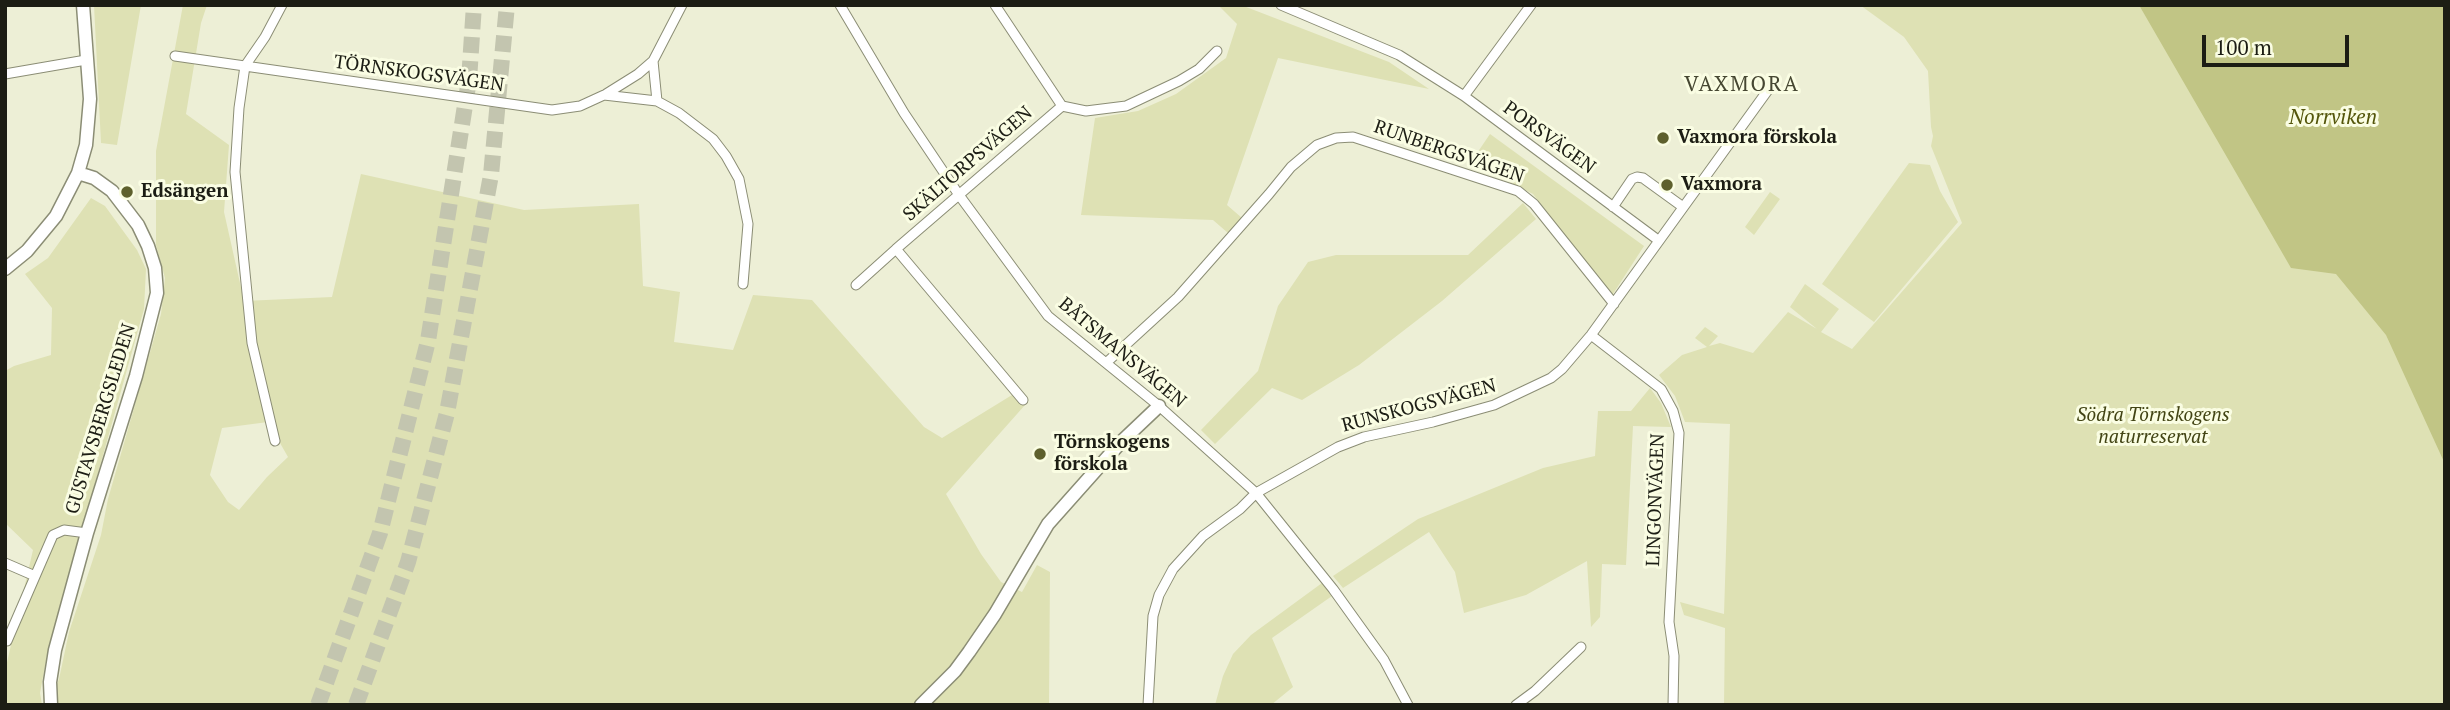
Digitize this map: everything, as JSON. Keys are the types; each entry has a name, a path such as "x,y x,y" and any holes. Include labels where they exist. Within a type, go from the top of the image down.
{"street":[{"path":"5,269 27,251 56,216 78,173 90,120 83,5"},
{"path":"275,441 252,343 235,172 245,66 282,5"},
{"path":"604,95 638,74 653,61 682,5"},
{"name":"BÅTSMANSVÄGEN","path":"840,5 904,113 959,195 1048,316 1159,406 1256,493 1334,589 1384,660 1408,705"},
{"path":"995,5 1062,106 1086,111 1126,106 1199,69 1217,51"},
{"name":"PORSVÄGEN","path":"1281,5 1399,55 1464,96 1658,240"},
{"path":"1464,96 1531,5"},
{"name":"TÖRNSKOGSVÄGEN","path":"174,56 551,110 580,106 604,95 657,101 713,139 739,179 748,224 743,284"},
{"path":"5,74 86,60"},
{"path":"653,61 657,101"},
{"path":"1658,240 1768,90"},
{"name":"SKÄLTORPSVÄGEN","path":"856,285 1062,106"},
{"name":"RUNBERGSVÄGEN","path":"1105,363 1178,297 1291,167 1317,145 1336,138 1353,137 1518,191 1534,204 1614,304"},
{"name":"GUSTAVSBERGSLEDEN","path":"51,705 50,682 55,650 87,533 136,376 157,293 155,268 138,225 112,191 94,178 78,173"},
{"path":"1613,207 1632,179 1637,177 1643,178 1683,206"},
{"name":"RUNSKOGSVÄGEN","path":"1148,705 1153,615 1159,595 1173,569 1203,536 1241,509 1256,493 1338,447 1364,437 1494,405 1537,387 1562,369 1591,335 1658,240"},
{"path":"896,249 1023,400"},
{"name":"LINGONVÄGEN","path":"1591,335 1661,388 1673,411 1679,433 1669,622 1674,656 1673,705"},
{"path":"921,705 955,671 969,652 995,614 1048,524 1121,442 1159,406"},
{"path":"5,641 53,535 64,530 87,533"},
{"path":"5,563 35,576"},
{"path":"1516,705 1535,691 1581,647"}],"green space":[{"path":"94,5 141,5 117,145 101,143"},
{"path":"183,5 207,5 201,23 186,114 229,145 224,212 244,301 332,297 361,174 524,210 639,204 643,286 680,292 674,342 733,350 753,295 812,300 924,427 942,438 1012,395 1025,405 946,494 981,554 1001,582 1022,592 1037,565 1050,572 1049,705 48,705 59,679 69,632 101,535 108,499 161,314 165,278 156,245 156,151","holes":["268,422 288,457 239,510 228,502 210,475 222,428"]},
{"path":"1218,5 1241,5 1389,62 1429,89 1278,58 1227,205 1242,218 1228,233 1213,220 1081,215 1095,118 1138,111 1176,94 1226,58 1237,24"},
{"name":"Södra Törnskogens naturreservat","path":"1860,5 2214,5 2445,372 2445,705 1724,705 1725,628 1684,615 1680,602 1724,614 1730,424 1685,422 1675,396 1659,375 1682,355 1707,347 1695,338 1705,327 1718,336 1709,346 1720,343 1753,353 1788,312 1817,329 1790,307 1805,284 1839,309 1821,332 1852,349 1962,223 1931,146 1933,136 1928,71 1904,37"},
{"path":"1490,134 1644,246 1611,297 1533,194 1471,162"},
{"path":"1909,163 1930,165 1940,191 1958,222 1874,322 1822,284"},
{"path":"1770,192 1780,199 1754,235 1745,227"},
{"path":"91,198 105,206 137,250 146,269 144,309 47,655 40,693 42,705 5,705 5,671 33,550 5,523 5,371 51,355 52,308 25,274 48,258"},
{"path":"1523,203 1536,219 1442,301 1359,365 1302,400 1272,388 1215,444 1201,430 1258,371 1278,306 1308,262 1336,255 1468,255"},
{"path":"1650,388 1661,403 1671,427 1633,426 1626,565 1602,564 1600,617 1591,627 1587,561 1526,595 1464,613 1455,572 1429,532 1343,588 1333,576 1418,519 1543,468 1595,456 1598,411 1631,411"},
{"path":"1322,583 1332,596 1272,638 1293,687 1271,705 1215,705 1223,676 1233,654 1251,635"}],"water":[{"name":"Norrviken","path":"2139,5 2445,5 2445,464 2386,335 2336,274 2291,268"}],"tunnel":[{"path":"318,705 380,533 428,341 469,80 474,5"},
{"path":"356,705 408,562 447,413 491,175 507,5"}],"place":[{"name":"Vaxmora förskola","path":"1663,138"},
{"name":"Vaxmora","path":"1667,185"},
{"name":"Edsängen","path":"127,192"},
{"name":"Törnskogens förskola","path":"1040,454"}],"district":[{"name":"VAXMORA","path":"1742,85"}]}
